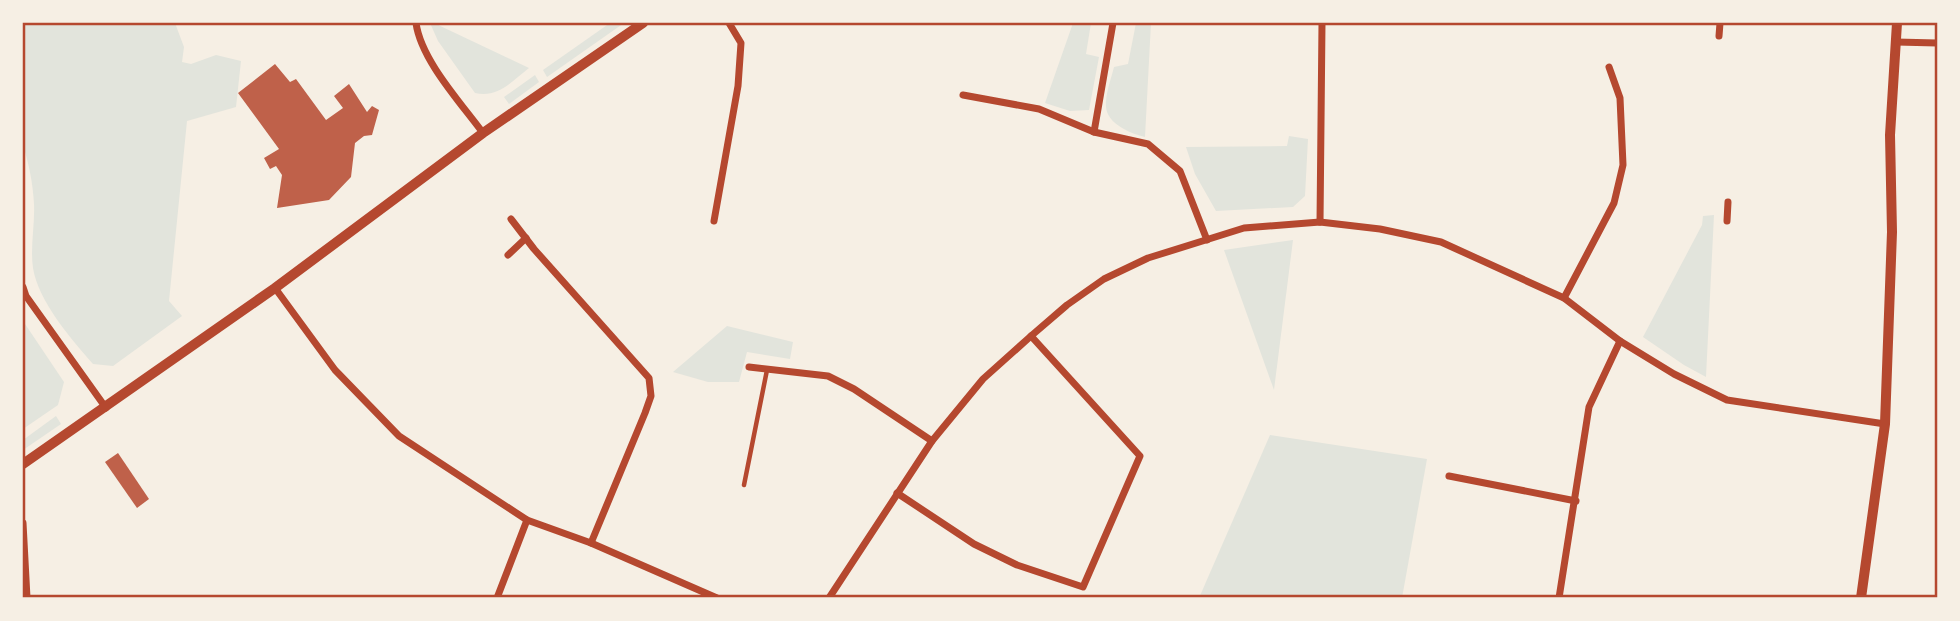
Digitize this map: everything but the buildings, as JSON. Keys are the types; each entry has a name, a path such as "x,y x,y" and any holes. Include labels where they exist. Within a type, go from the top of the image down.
{"street":[{"path":"416,23 433,64 483,134"},
{"path":"23,464 275,288 483,134 643,23"},
{"path":"714,221 741,43 729,23"},
{"path":"1094,132 1113,23"},
{"path":"1320,222 1322,23"},
{"path":"1719,36 1720,23"},
{"path":"1861,598 1885,424 1892,232 1890,135 1897,23"},
{"path":"1896,42 1937,43"},
{"path":"1564,298 1614,204 1623,165 1620,98 1609,67"},
{"path":"963,95 1039,109 1094,132 1148,144 1180,171 1207,240"},
{"path":"1727,221 1728,202"},
{"path":"511,219 649,378 651,396 591,543"},
{"path":"829,598 932,441 984,379 1031,336 1067,305 1104,279 1148,258 1244,228 1320,222 1380,229 1441,242 1564,298 1620,341 1674,374 1727,400 1885,424"},
{"path":"508,256 526,238"},
{"path":"23,287 26,296 106,408"},
{"path":"275,288 335,370 400,436 527,520 591,543 717,598"},
{"path":"897,493 974,544 1017,565 1083,587 1140,456 1031,336"},
{"path":"1559,598 1589,407 1620,341"},
{"path":"749,367 828,376 854,389 932,441"},
{"path":"1449,476 1576,501"},
{"path":"497,598 527,520"},
{"path":"23,523 27,598"}],"lane":[{"path":"744,485 766,370"}],"shaded area":[{"path":"23,23 175,23 184,47 182,62 191,64 216,55 241,61 236,107 187,121 169,301 182,316 113,366 93,364 57,319 36,281 32,260 33,197 23,145"},
{"path":"430,23 529,68 497,91 475,93 438,41"},
{"path":"610,23 624,23 547,77 543,70"},
{"path":"1073,23 1091,23 1086,54 1099,57 1089,110 1070,111 1045,103"},
{"path":"1136,23 1151,23 1145,137 1127,131 1115,123 1106,107 1114,67 1128,64"},
{"path":"535,75 539,82 509,104 504,97"},
{"path":"1289,136 1308,139 1305,196 1293,207 1216,211 1195,174 1186,147 1287,146"},
{"path":"1714,215 1706,377 1643,337 1702,225 1703,216"},
{"path":"1293,240 1274,390 1224,250"},
{"path":"23,321 64,382 58,405 23,429"},
{"path":"727,326 793,342 790,359 747,352 739,382 708,382 673,372"},
{"path":"56,416 61,424 23,450 23,440"},
{"path":"1270,435 1427,459 1402,598 1199,598"}]}
